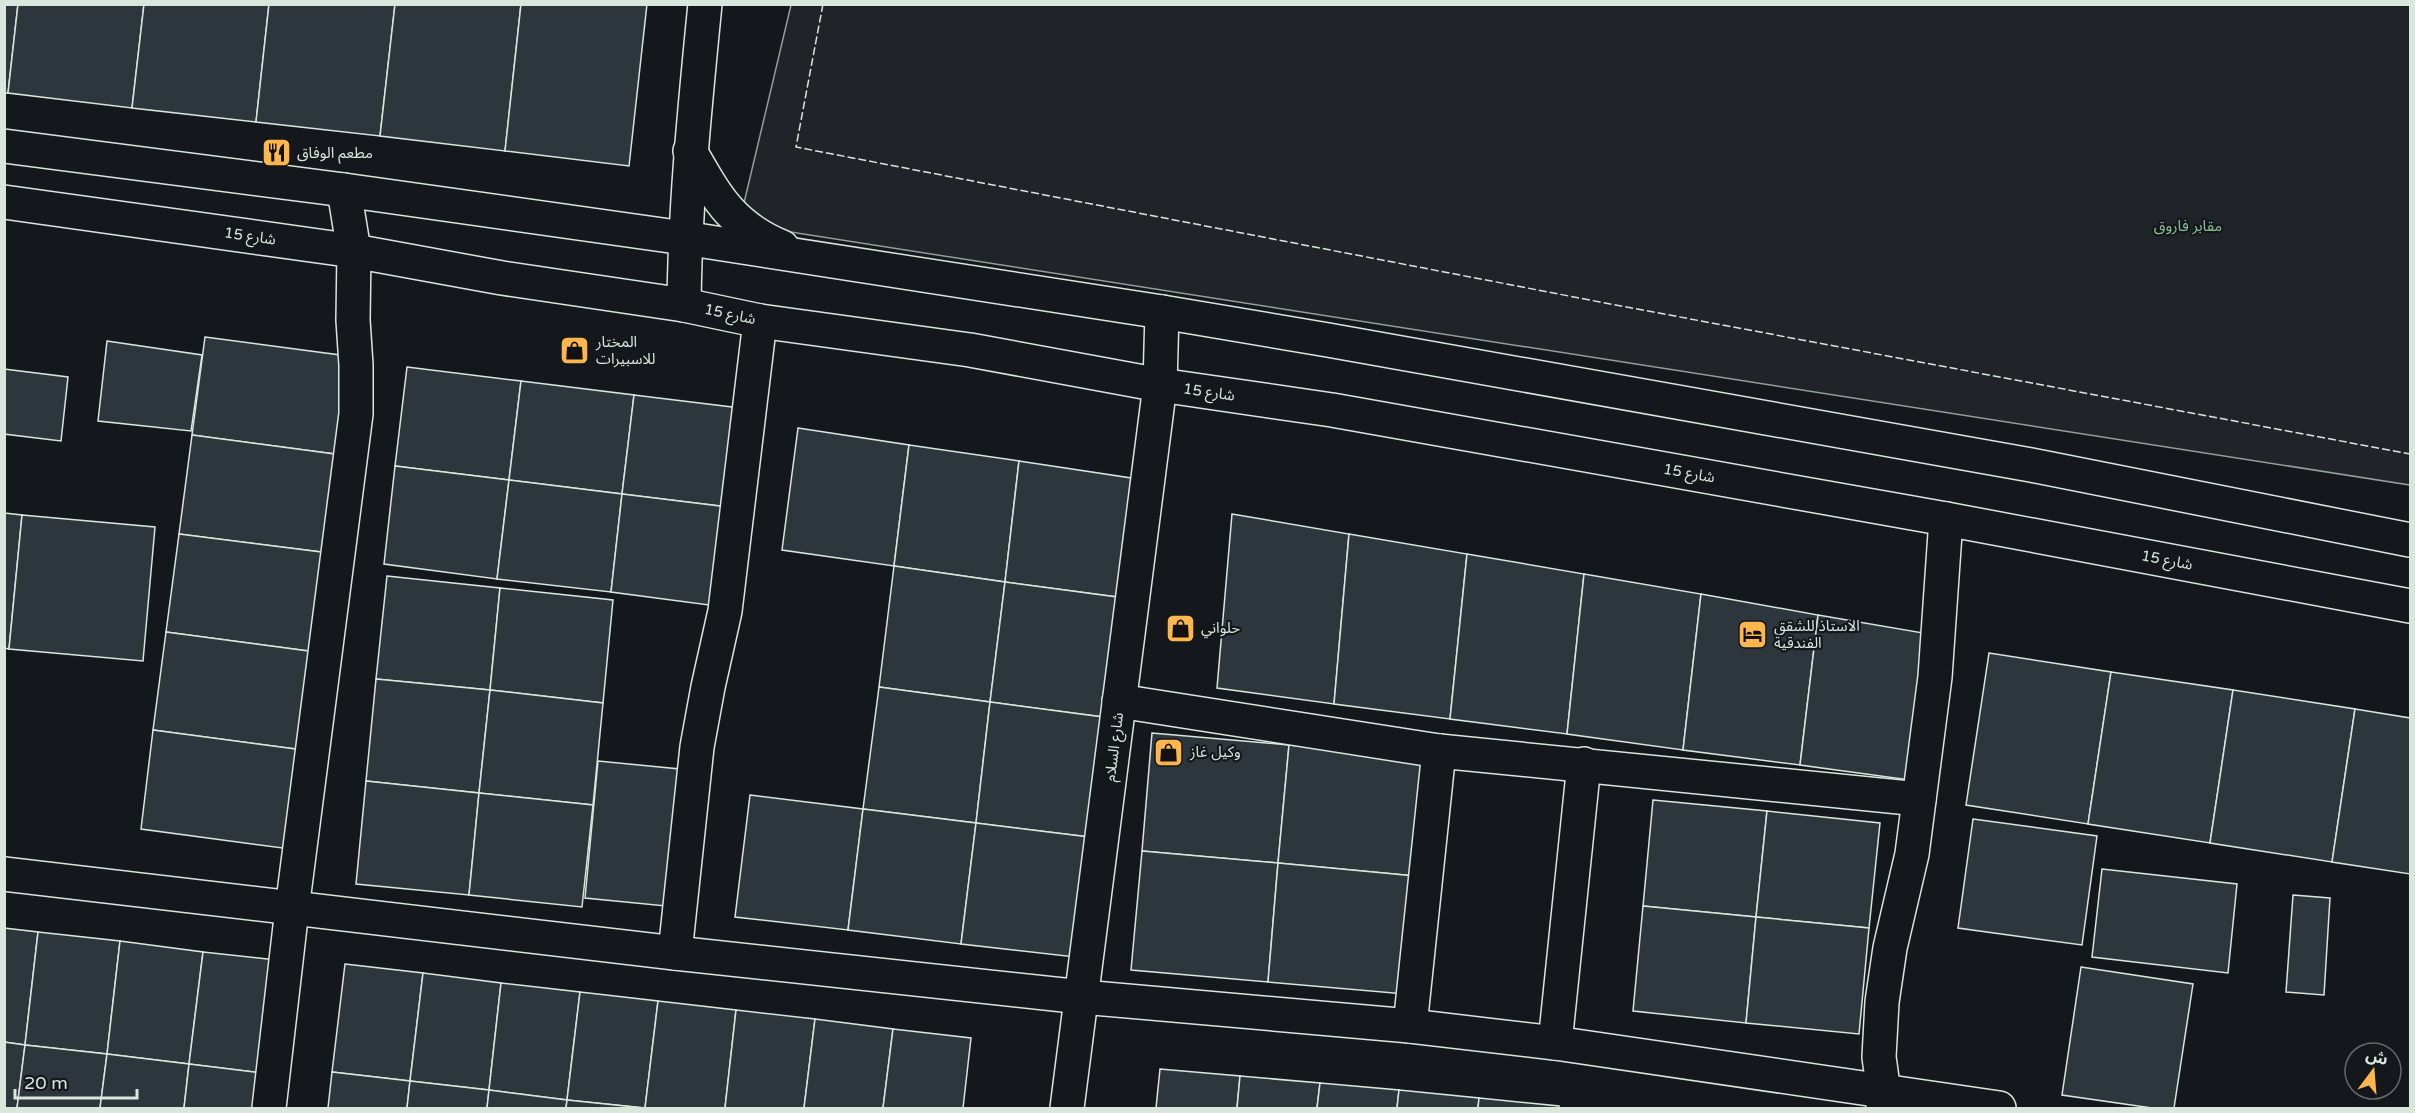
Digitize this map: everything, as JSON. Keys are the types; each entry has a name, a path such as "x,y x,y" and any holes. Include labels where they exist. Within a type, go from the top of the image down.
{"street":[{"path":"684,305 684,238 690,151 705,4"},
{"path":"4,146 344,190 684,238 1328,339 2031,465 2410,540"},
{"path":"690,151 717,199 735,219 765,240 814,260"},
{"path":"269,1108 292,909 356,414 353,320 354,251 344,190"},
{"name":"شارع 15","path":"4,202 354,251 502,278 684,305 760,321 970,350 1160,385 1332,410 1946,519 2410,606"},
{"name":"شارع السلام","path":"1067,1108 1160,385 1162,312"},
{"path":"675,953 698,747 708,687 725,611 760,321"},
{"path":"1884,1101 1879,1057 1882,1002 1890,948 1912,854 1935,677 1946,519"},
{"path":"1119,701 1439,752 1584,764 1918,799"},
{"path":"1410,1026 1439,752"},
{"path":"1555,1043 1584,764"},
{"path":"4,874 675,953 1082,997 1410,1026 1555,1043 1884,1101 1999,1108"}],"green space":[{"name":"مقابر فاروق","path":"791,5 2410,5 2410,485 739,224"}],"building":[{"path":"4,4 18,4 8,93 4,93"},
{"path":"18,4 144,4 132,108 8,93"},
{"path":"144,4 269,4 256,122 132,108"},
{"path":"269,4 395,4 380,136 256,122"},
{"path":"395,4 521,4 505,151 380,136"},
{"path":"521,4 647,4 629,166 505,151"},
{"path":"205,337 355,357 342,455 192,435"},
{"path":"107,341 202,355 191,431 98,421"},
{"path":"407,367 521,381 509,480 395,466"},
{"path":"4,369 68,377 61,441 4,434"},
{"path":"521,381 634,395 622,494 509,480"},
{"path":"634,395 748,409 736,508 622,494"},
{"path":"798,428 909,445 894,566 782,550"},
{"path":"192,435 342,455 329,553 179,534"},
{"path":"909,445 1019,461 1005,582 894,566"},
{"path":"1019,461 1131,478 1117,597 1005,582"},
{"path":"395,466 509,480 497,579 384,564"},
{"path":"509,480 622,494 611,592 497,579"},
{"path":"622,494 736,508 724,607 611,592"},
{"path":"4,513 22,515 9,649 4,648"},
{"path":"1232,514 1349,534 1334,704 1217,688"},
{"path":"22,515 155,527 143,661 9,649"},
{"path":"179,534 329,553 316,652 166,632"},
{"path":"1349,534 1467,554 1450,719 1334,704"},
{"path":"1467,554 1584,574 1567,734 1450,719"},
{"path":"894,566 1005,582 990,702 879,687"},
{"path":"1584,574 1701,594 1683,750 1567,734"},
{"path":"387,576 500,588 490,690 376,679"},
{"path":"1005,582 1117,597 1103,717 990,702"},
{"path":"500,588 613,600 603,703 490,690"},
{"path":"1701,594 1818,615 1800,765 1683,750"},
{"path":"1818,615 1935,635 1917,781 1800,765"},
{"path":"166,632 316,652 303,750 153,730"},
{"path":"1989,653 2111,672 2088,824 1966,805"},
{"path":"2111,672 2233,690 2210,843 2088,824"},
{"path":"376,679 490,690 479,793 366,781"},
{"path":"879,687 990,702 976,823 863,809"},
{"path":"490,690 603,703 593,805 479,793"},
{"path":"2233,690 2355,709 2332,862 2210,843"},
{"path":"990,702 1103,717 1089,837 976,823"},
{"path":"2355,709 2410,718 2410,874 2332,862"},
{"path":"153,730 303,750 290,849 141,829"},
{"path":"1152,733 1289,745 1278,863 1142,851"},
{"path":"1289,745 1425,757 1415,876 1278,863"},
{"path":"598,761 690,770 676,907 585,898"},
{"path":"366,781 479,793 469,895 356,884"},
{"path":"479,793 593,805 582,907 469,895"},
{"path":"750,795 863,809 848,930 735,917"},
{"path":"1653,800 1767,811 1756,917 1643,906"},
{"path":"863,809 976,823 961,944 848,930"},
{"path":"1767,811 1880,823 1869,928 1756,917"},
{"path":"1973,819 2097,836 2082,945 1958,928"},
{"path":"976,823 1089,837 1075,957 961,944"},
{"path":"1142,851 1278,863 1268,982 1131,970"},
{"path":"1278,863 1415,876 1405,994 1268,982"},
{"path":"2102,869 2237,884 2228,973 2092,957"},
{"path":"2293,895 2330,898 2324,995 2286,992"},
{"path":"1643,906 1756,917 1746,1023 1633,1011"},
{"path":"1756,917 1869,928 1859,1034 1746,1023"},
{"path":"4,928 38,932 25,1045 4,1042"},
{"path":"38,932 120,941 107,1054 25,1045"},
{"path":"120,941 203,952 189,1064 107,1054"},
{"path":"203,952 285,961 271,1074 189,1064"},
{"path":"345,964 423,973 410,1081 332,1072"},
{"path":"2081,967 2193,984 2174,1108 2152,1108 2062,1095"},
{"path":"423,973 501,983 489,1090 410,1081"},
{"path":"501,983 580,992 567,1100 489,1090"},
{"path":"580,992 658,1001 645,1108 567,1100"},
{"path":"658,1001 736,1010 725,1108 645,1108"},
{"path":"736,1010 815,1019 804,1108 725,1108"},
{"path":"815,1019 893,1029 883,1108 804,1108"},
{"path":"893,1029 971,1038 963,1108 883,1108"},
{"path":"4,1042 25,1045 17,1108 4,1108"},
{"path":"25,1045 107,1054 100,1108 17,1108"},
{"path":"107,1054 189,1064 184,1108 100,1108"},
{"path":"189,1064 271,1074 267,1108 184,1108"},
{"path":"1160,1069 1240,1076 1237,1108 1156,1108"},
{"path":"332,1072 410,1081 407,1108 328,1108"},
{"path":"1240,1076 1320,1083 1317,1108 1237,1108"},
{"path":"410,1081 489,1090 487,1108 407,1108"},
{"path":"1320,1083 1399,1090 1397,1108 1317,1108"},
{"path":"489,1090 567,1100 566,1108 487,1108"},
{"path":"1399,1090 1479,1098 1478,1108 1397,1108"},
{"path":"1479,1098 1559,1106 1559,1108 1478,1108"},
{"path":"567,1100 644,1108 566,1108"}],"fence":[{"path":"823,4 796,147 1600,302 2410,454"}],"place":[{"name":"مطعم الوفاق","path":"276,153"},
{"name":"المختار للاسبيرات","path":"575,351"},
{"name":"حلواني","path":"1180,628"},
{"name":"الاستاذ للشقق الفندقية","path":"1753,635"},
{"name":"وكيل غاز","path":"1169,752"}]}
